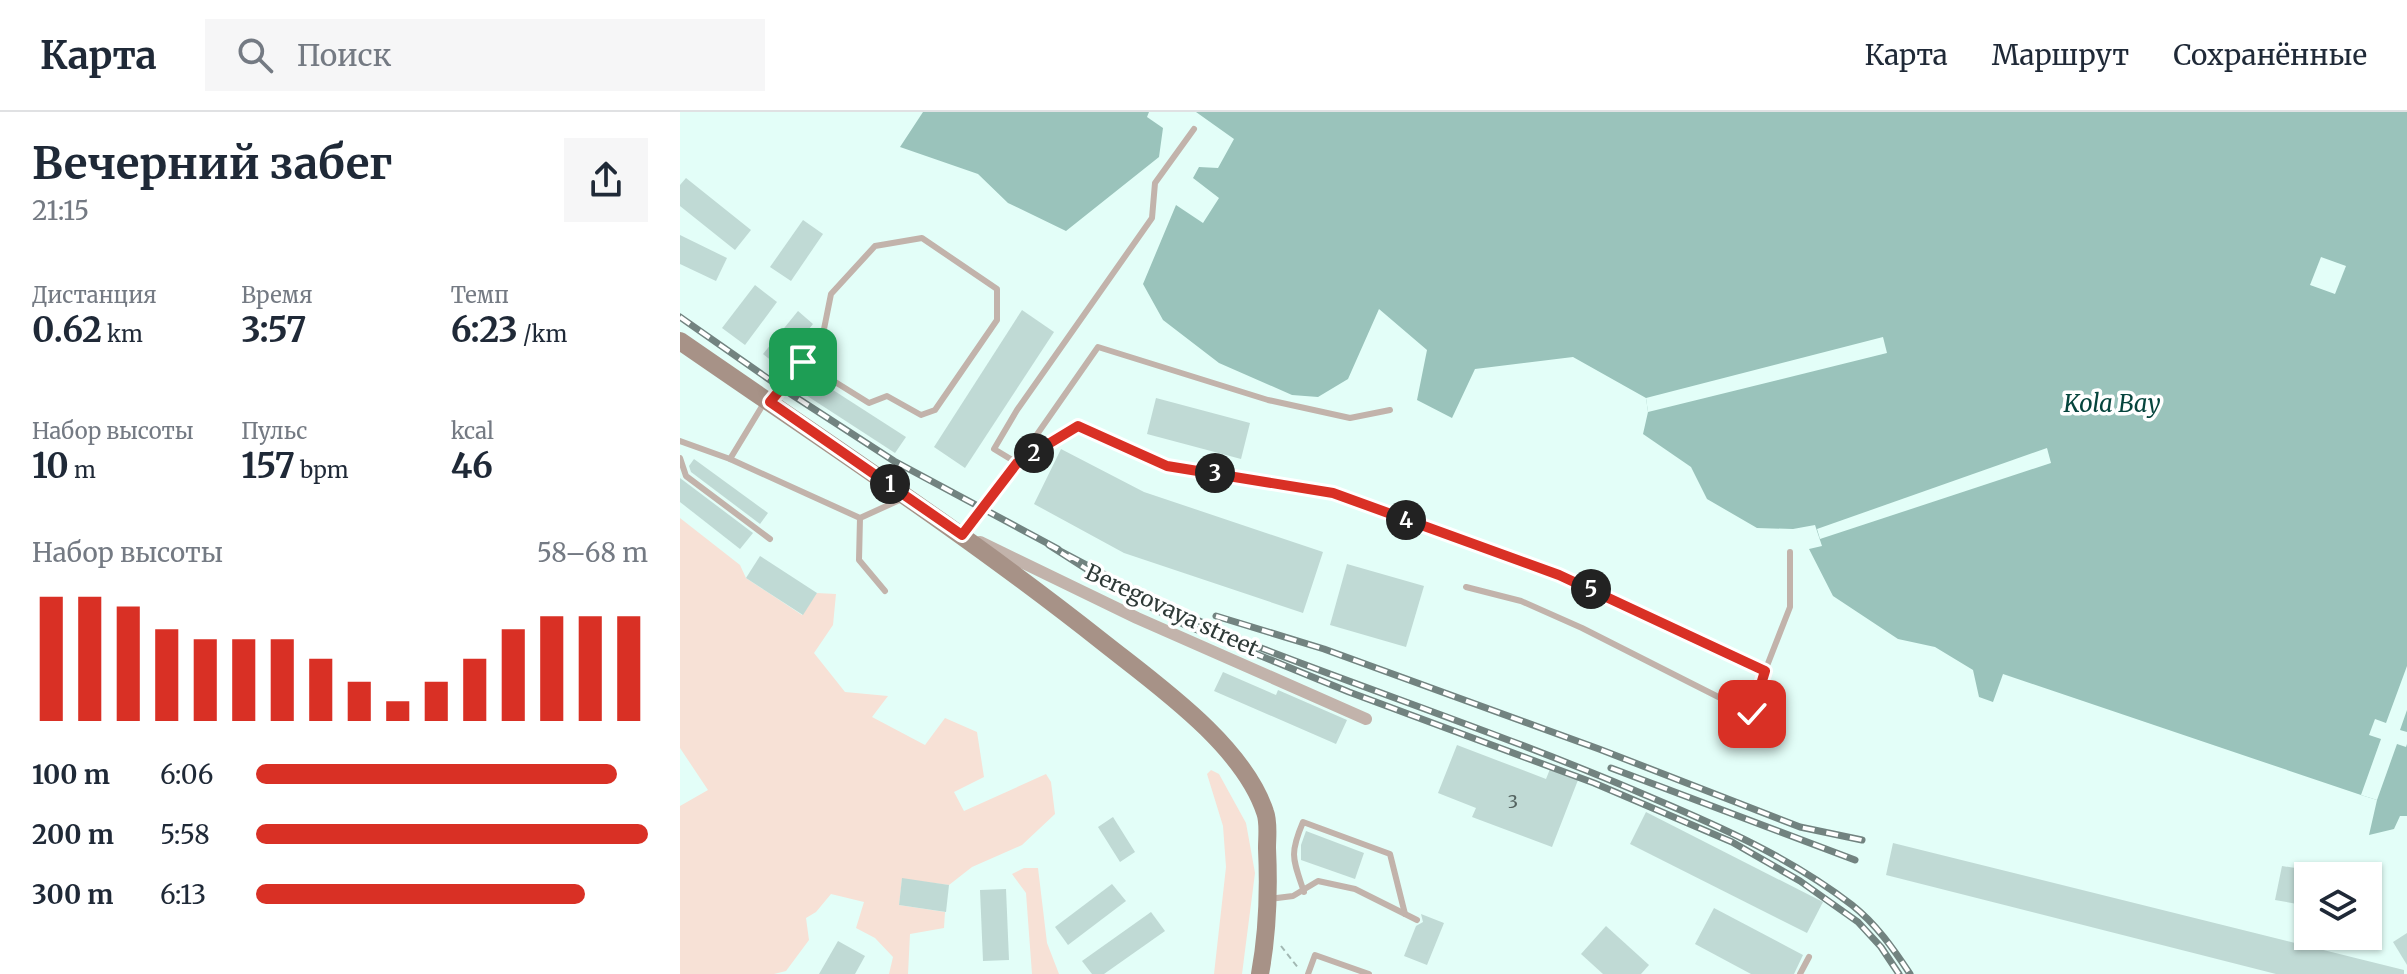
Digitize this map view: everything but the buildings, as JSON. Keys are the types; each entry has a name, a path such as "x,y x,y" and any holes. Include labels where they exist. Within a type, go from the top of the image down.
{"street":[{"path":"680,341 908,496 1040,592 1178,702 1230,753 1266,813 1268,929 1260,974"},
{"name":"Beregovaya street","path":"962,535 1137,618 1366,719"}],"lane":[{"path":"1017,463 994,449 1017,410 1152,218 1155,183 1194,129"},
{"path":"730,459 768,401 803,362 824,329 831,294 875,246 922,238 997,289 997,320 935,410 921,415 887,396 869,403 803,362"},
{"path":"962,535 1098,347 1268,400 1350,418 1390,410"},
{"path":"1017,463 1078,426 1167,466 1333,493 1559,575 1765,671"},
{"path":"680,441 730,459 860,518 908,496"},
{"path":"680,458 686,476 770,539"},
{"path":"860,518 859,560 885,591"},
{"path":"1466,587 1521,601 1582,628 1752,714 1790,607 1790,552"},
{"path":"1304,892 1293,858 1293,845 1303,822 1390,854 1405,914"},
{"path":"1269,899 1304,892 1318,881 1355,889 1417,920"},
{"path":"1304,972 1315,955 1369,974"},
{"path":"1800,974 1809,957"}],"path":[{"path":"1268,929 1304,972"}],"shaded area":[{"path":"680,518 740,565 746,578 802,615 817,593 836,594 833,625 814,653 845,692 888,696 872,717 925,745 945,718 977,732 984,777 954,792 964,811 1046,774 1051,782 1055,814 1022,845 972,867 949,885 902,879 899,905 945,912 944,928 910,934 908,974 889,974 893,957 875,938 856,928 864,902 831,894 816,912 806,918 809,940 786,971 774,974 680,974 680,806 708,790 680,748"},
{"path":"1211,770 1219,774 1246,823 1255,873 1242,974 1214,974 1226,867 1223,826 1207,774"},
{"path":"1024,868 1038,868 1047,943 1059,974 1032,974 1026,893 1012,874"}],"water":[{"path":"923,112 1149,112 1147,117 1163,128 1159,157 1066,231 1008,203 978,174 900,147"},
{"name":"Kola Bay","path":"1196,112 2407,112 2407,816 2400,816 2394,829 2369,835 2377,800 2003,674 1993,702 1979,697 1973,670 1935,647 1898,639 1833,596 1809,549 1822,546 1815,525 1793,529 1757,528 1707,499 1691,467 1643,434 1648,412 1646,398 1573,357 1475,369 1452,418 1417,400 1427,350 1379,309 1348,379 1318,397 1292,395 1219,363 1163,320 1143,284 1176,205 1203,223 1219,198 1193,178 1199,167 1218,168 1234,139"}],"pier":[{"path":"2321,257 2346,266 2335,294 2310,285"},
{"path":"1883,337 1887,353 1648,412 1646,398"},
{"path":"2047,448 2051,463 1820,539 1817,529"},
{"path":"2407,666 2407,710 2400,730 2407,732 2407,744 2406,747 2397,744 2377,800 2361,795 2381,739 2369,735 2375,719 2386,723"}],"railway":[{"path":"680,317 894,461 1058,549"},
{"path":"1899,974 1881,947 1858,922 1800,881 1732,842 1594,783 1349,692 1183,624 1124,593 1049,545 1154,600 1234,637 1554,758 1729,832 1805,873 1852,905 1884,937 1910,974"},
{"path":"1216,616 1324,649 1599,749 1800,827 1862,840"},
{"path":"1611,768 1855,860"}],"route":[{"path":"803,362 770,402 962,535 1017,463 1078,426 1167,466 1333,493 1559,575 1765,671 1752,714"}]}
